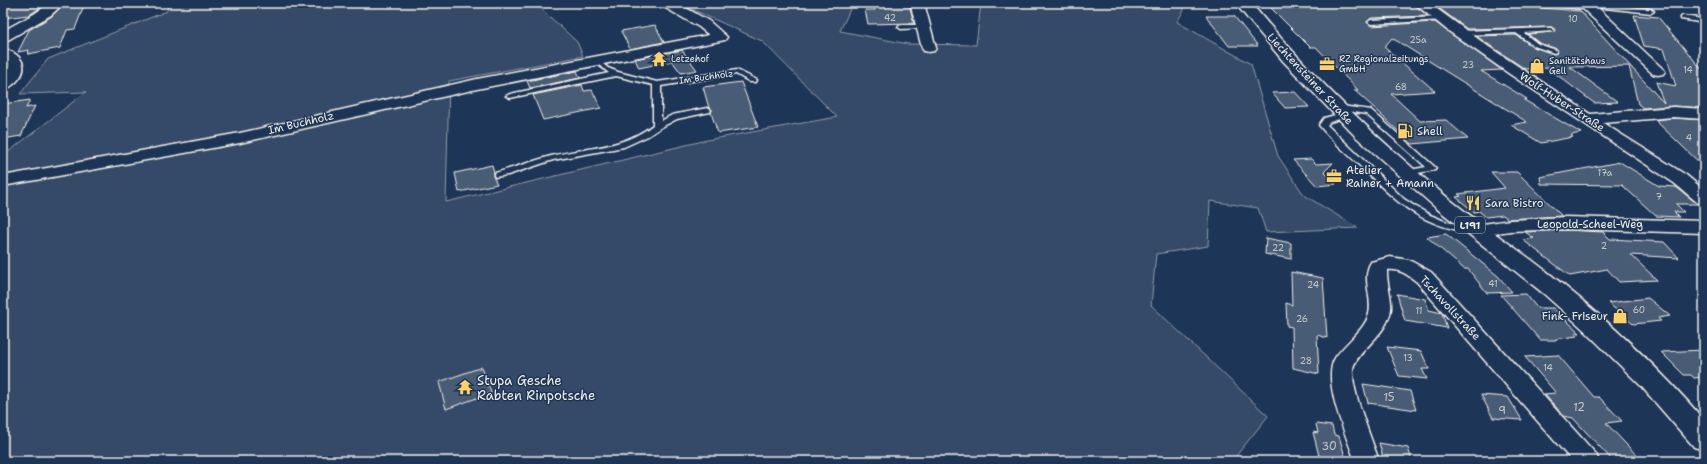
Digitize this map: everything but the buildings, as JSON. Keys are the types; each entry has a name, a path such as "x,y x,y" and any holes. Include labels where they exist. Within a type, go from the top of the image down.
{"main road":[{"name":"Liechtensteiner Straße","path":"1243,3 1261,26 1338,111 1407,173 1552,288 1630,358 1704,438"}],"street":[{"path":"3,37 10,31 43,14 57,3"},
{"name":"Im Buchholz","path":"3,180 240,138 354,110 720,37 704,24 667,3"},
{"path":"917,3 929,48"},
{"name":"Wolf-Huber-Straße","path":"1421,3 1460,33 1587,119 1680,179 1704,199"},
{"path":"1561,3 1586,4 1658,71"},
{"path":"3,52 14,59 16,63 14,74 3,86"},
{"path":"1587,119 1673,112 1704,114"},
{"name":"Leopold-Scheel-Weg","path":"1477,230 1493,227 1532,224 1616,223 1704,227"},
{"name":"Tschavollstraße","path":"1367,461 1343,387 1343,364 1355,347 1366,336 1379,315 1381,300 1377,272 1378,267 1384,264 1395,263 1406,266 1424,277 1587,461"}],"lane":[{"path":"1586,4 1651,11"},
{"path":"1683,18 1704,21"},
{"path":"1371,22 1442,19"},
{"path":"901,28 923,27"},
{"path":"1460,33 1551,30"},
{"path":"1517,31 1536,45 1554,51"},
{"name":"Im Buchholz","path":"597,61 606,69 616,74 657,84 737,72 753,80"},
{"name":"Im Buchholz","path":"510,96 616,74"},
{"path":"657,84 657,126"},
{"path":"498,176 551,158 609,149 633,142 648,135 657,126 675,117 707,110"},
{"path":"1338,111 1326,120 1324,125 1402,201 1414,210 1440,224 1453,228 1477,230"}],"shaded area":[{"path":"168,3 535,3 577,42 583,56 449,81 446,202 707,140 837,117 762,41 678,3 852,3 840,31 908,44 976,45 981,3 1184,3 1184,10 1177,22 1251,64 1278,156 1304,195 1358,228 1266,232 1258,208 1210,201 1208,246 1156,254 1151,305 1268,416 1232,461 3,461 3,156 86,92 20,94 48,59 167,11"}],"place":[{"name":"Letzehof","path":"659,59"},
{"name":"RZ Regionalzeitungs GmbH","path":"1327,64"},
{"name":"Sanitätshaus Gell","path":"1537,66"},
{"name":"Shell","path":"1405,131"},
{"name":"Atelier Rainer + Amann","path":"1334,176"},
{"name":"Sara Bistro","path":"1473,203"},
{"name":"Fink- Friseur","path":"1620,316"},
{"name":"Stupa Gesche Rabten Rinpotsche","path":"465,387"}]}
